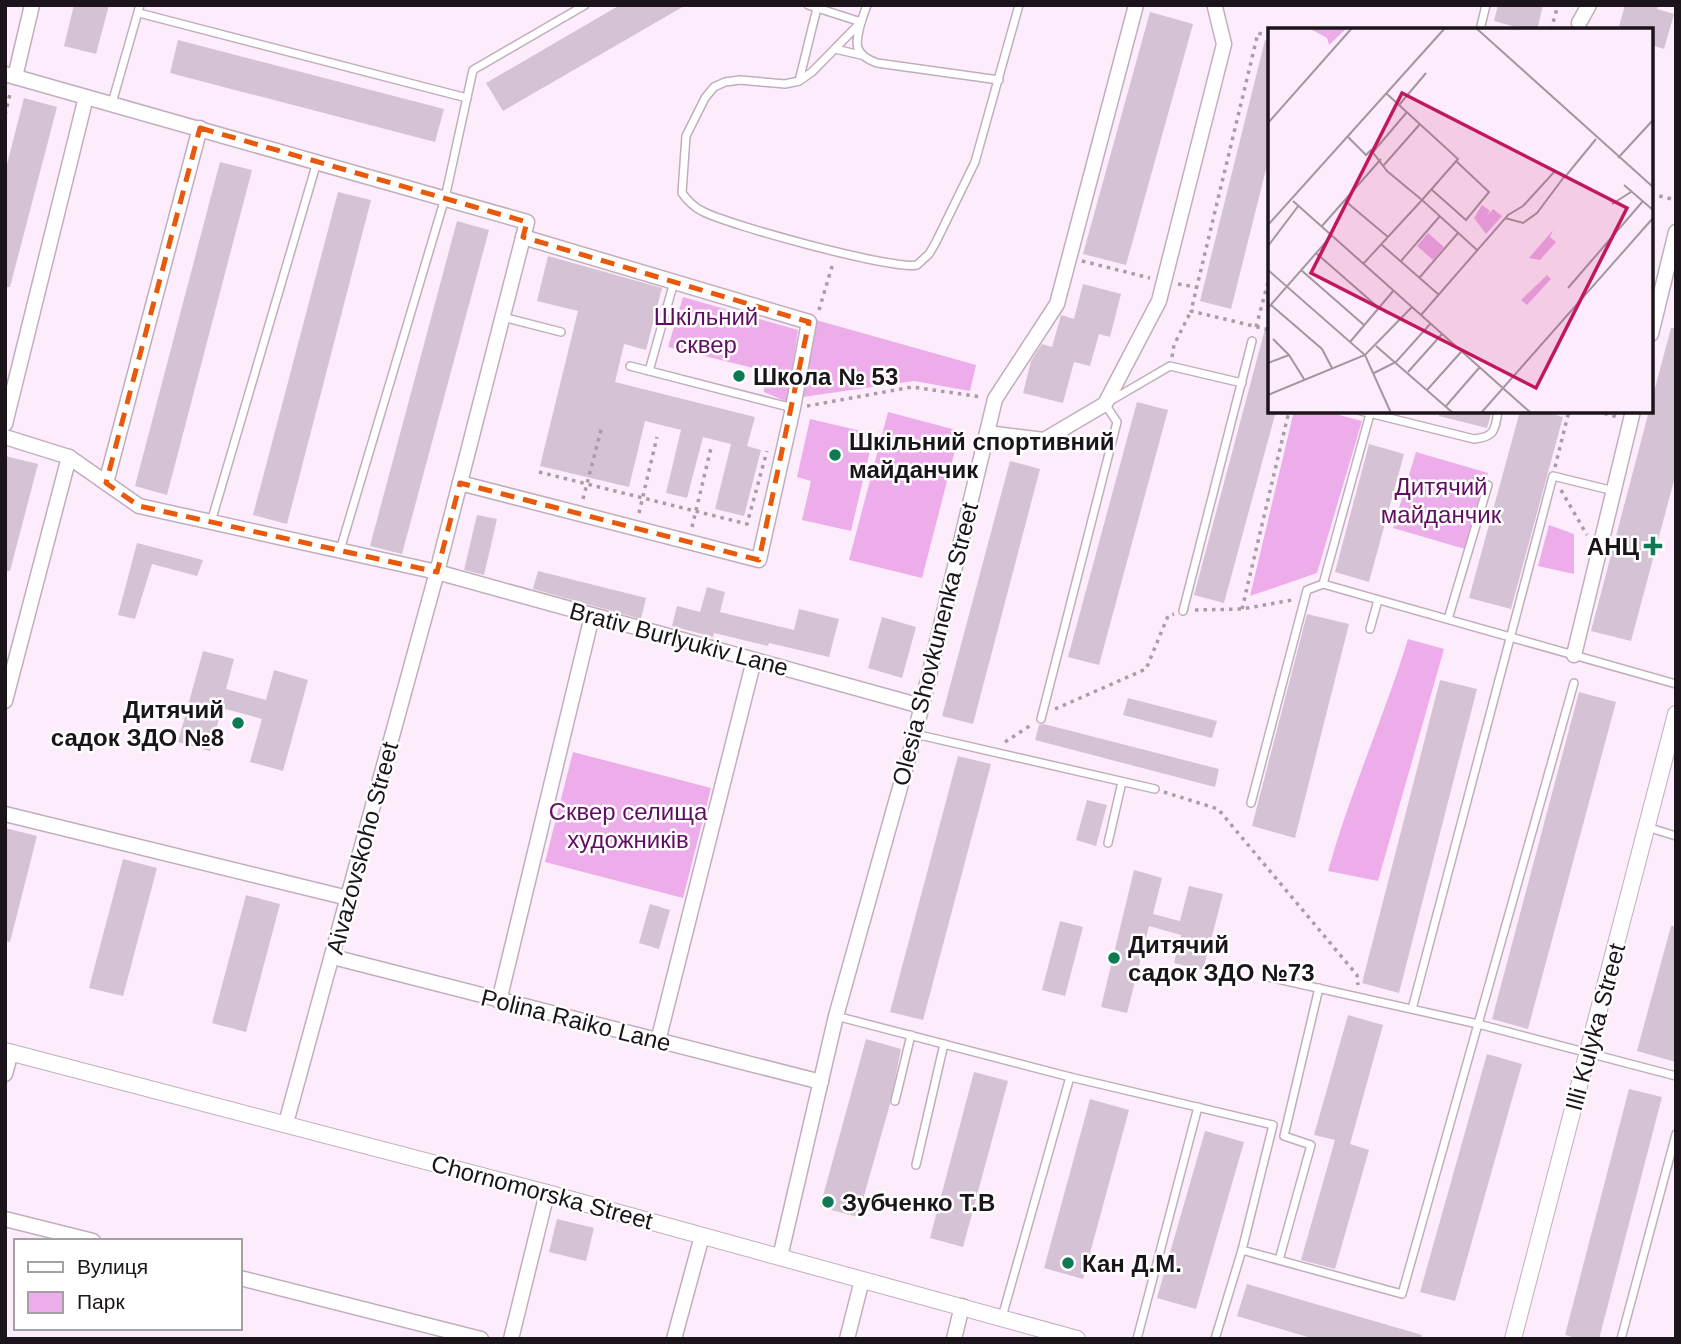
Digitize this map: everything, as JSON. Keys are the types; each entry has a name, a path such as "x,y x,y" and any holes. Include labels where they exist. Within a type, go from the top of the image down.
{"street":[{"path":"32,5 10,75 445,198"},
{"name":"Olesia Shovkunenka Street","path":"780,1257 836,1016 915,734 995,399 1057,304 1136,5"},
{"path":"1579,23 1589,5"},
{"path":"987,433 1044,440 1105,404 1159,301 1224,44 1210,6"},
{"path":"5,424 86,97"},
{"path":"106,483 200,128"},
{"name":"Aivazovskoho Street","path":"286,1123 460,483 527,222 445,198"},
{"path":"1653,329 1670,285 1676,232"},
{"path":"460,483 759,560 809,322 523,237"},
{"path":"1574,655 1632,416"},
{"path":"5,437 69,457 139,506 436,572"},
{"path":"5,701 69,457"},
{"name":"Brativ Burlyukiv Lane","path":"436,572 921,706"},
{"path":"499,1001 592,617"},
{"path":"658,1041 754,660"},
{"name":"Illi Kulyka Street","path":"1513,1339 1676,714"},
{"path":"5,814 348,898"},
{"name":"Polina Raiko Lane","path":"333,957 821,1082"},
{"path":"5,1074 8,1051"},
{"name":"Chornomorska Street","path":"8,1051 547,1193 1077,1339"},
{"path":"511,1339 547,1193"},
{"path":"5,1219 85,1239"},
{"path":"674,1339 702,1236"},
{"path":"242,1279 481,1339"},
{"path":"848,1339 862,1280"},
{"path":"954,1339 962,1306"}],"lane":[{"path":"340,550 445,198 473,70 585,5"},
{"path":"808,5 861,22"},
{"path":"862,55 856,40 867,5"},
{"path":"861,22 812,72 799,81 785,84 740,80 714,87 705,97 686,136 682,193 702,211 721,219 836,251 911,266 924,260 936,242 975,162 1019,5"},
{"path":"1480,28 1486,5"},
{"path":"799,81 817,8"},
{"path":"112,103 139,9 467,98"},
{"path":"835,49 862,55 877,63 999,80"},
{"path":"211,522 318,162"},
{"path":"649,371 674,282"},
{"path":"503,317 561,332"},
{"path":"1183,611 1252,341"},
{"path":"630,366 793,408"},
{"path":"1041,719 1118,422 1105,404 1170,366 1242,383"},
{"path":"1323,584 1366,413"},
{"path":"1370,413 1474,439 1486,438 1495,430 1498,413"},
{"path":"1412,1009 1553,476 1614,491"},
{"path":"1448,619 1488,485"},
{"path":"1251,803 1304,597 1307,590 1323,584 1676,684"},
{"path":"1370,629 1378,600"},
{"path":"1281,640 1292,644"},
{"path":"1242,1250 1402,1294 1574,683"},
{"path":"915,734 1154,789"},
{"path":"1108,843 1122,782"},
{"path":"1647,827 1676,836"},
{"path":"1268,977 1478,1024 1676,1076"},
{"path":"1279,1260 1311,1145 1284,1136 1318,988"},
{"path":"836,1016 1070,1077 1273,1125 1242,1250 1215,1339"},
{"path":"895,1101 911,1035"},
{"path":"916,1165 944,1044"},
{"path":"1002,1317 1070,1077"},
{"path":"1137,1339 1198,1107"},
{"path":"1621,1339 1676,1134"}],"path":[{"path":"1552,28 1558,5"},
{"path":"1174,345 1191,311 1258,33 1268,36"},
{"path":"5,115 10,75"},
{"path":"1653,194 1676,200"},
{"path":"819,310 836,251"},
{"path":"1069,258 1196,287"},
{"path":"1256,327 1268,282"},
{"path":"1191,311 1268,330"},
{"path":"793,408 912,387 995,399"},
{"path":"1242,609 1289,413"},
{"path":"1610,413 1632,416"},
{"path":"587,484 603,426"},
{"path":"643,498 657,437"},
{"path":"695,511 711,448"},
{"path":"538,472 747,524"},
{"path":"992,751 1057,708 1146,669 1168,616 1183,611 1242,609 1304,597"},
{"path":"1154,789 1218,808 1357,975 1358,997"}],"highlighted area":[{"path":"200,128 527,222 523,237 809,322 759,560 460,483 437,572 139,506 106,483"}],"green space":[{"name":"Шкільний сквер","path":"683,297 798,330 787,402 764,392 765,371 668,347"},
{"path":"816,320 976,365 970,391 914,381 803,397"},
{"path":"888,412 960,431 922,578 849,560"},
{"path":"1294,413 1332,413 1362,421 1317,573 1250,596"},
{"name":"Шкільний спортивний майданчик","path":"810,419 874,434 851,531 802,520 811,481 797,477"},
{"name":"Дитячий майданчик","path":"1416,452 1488,473 1465,549 1393,528"},
{"path":"1549,525 1574,534 1574,574 1538,566"},
{"path":"1408,639 1444,649 1378,881 1328,871 1346,812"},
{"name":"Сквер селища художників","path":"573,752 711,788 683,898 545,862"}],"building":[{"path":"74,5 109,5 96,54 64,46"},
{"path":"620,5 686,5 503,111 486,83"},
{"path":"1498,5 1543,5 1537,28 1520,28 1494,21"},
{"path":"1625,5 1659,5 1657,9 1674,14 1664,49 1653,46 1653,28 1619,28"},
{"path":"1150,12 1193,24 1126,265 1083,254"},
{"path":"178,40 444,109 435,142 170,73"},
{"path":"1265,40 1268,41 1268,161 1231,309 1200,301"},
{"path":"24,98 57,107 10,287 5,287 5,172"},
{"path":"220,162 252,170 167,495 135,486"},
{"path":"338,192 371,200 287,524 253,515"},
{"path":"457,221 489,230 402,554 370,546"},
{"path":"548,256 662,288 646,350 624,344 615,382 755,417 747,446 761,450 744,516 715,509 731,444 703,437 687,498 666,493 681,430 645,421 629,487 540,466 578,311 537,301"},
{"path":"1083,284 1121,294 1110,337 1099,334 1090,366 1074,362 1063,403 1023,393 1031,361 1042,344 1052,347 1061,315 1074,319"},
{"path":"1671,328 1676,328 1676,473 1631,641 1591,631 1648,413 1653,413 1653,396"},
{"path":"1265,329 1268,330 1268,413 1275,413 1224,603 1194,595"},
{"path":"1137,402 1168,410 1099,665 1068,657"},
{"path":"1440,413 1491,413 1487,428 1439,416"},
{"path":"1519,413 1548,413 1563,417 1511,609 1469,598"},
{"path":"1369,444 1404,454 1369,582 1335,572"},
{"path":"5,456 38,464 10,571 5,571"},
{"path":"1010,461 1040,469 973,724 942,716"},
{"path":"477,515 497,519 484,575 464,570"},
{"path":"137,543 203,560 197,576 152,564 135,619 118,615"},
{"path":"538,571 646,598 641,619 533,589"},
{"path":"707,587 725,592 720,612 794,630 799,609 839,619 829,657 714,633 713,637 672,626 677,606 700,612"},
{"path":"1307,614 1349,624 1295,838 1252,826"},
{"path":"882,617 916,627 902,678 868,668"},
{"path":"203,651 234,659 226,689 266,700 274,670 308,680 283,771 250,762 262,719 222,708 210,751 178,742"},
{"path":"1440,680 1477,689 1399,993 1362,983"},
{"path":"1579,692 1616,702 1528,1029 1492,1019"},
{"path":"1128,698 1217,721 1212,738 1123,715"},
{"path":"1044,724 1219,769 1215,787 1035,740 1039,725"},
{"path":"958,756 991,764 923,1020 890,1012"},
{"path":"1087,800 1107,805 1096,846 1076,840"},
{"path":"5,828 37,836 10,942 5,941"},
{"path":"123,859 157,868 123,996 89,988"},
{"path":"1134,870 1162,878 1153,914 1180,921 1189,886 1223,894 1203,970 1174,963 1181,935 1149,926 1127,1013 1101,1007"},
{"path":"246,895 280,904 246,1032 212,1023"},
{"path":"650,904 670,910 659,949 639,943"},
{"path":"1060,921 1083,927 1065,996 1042,990"},
{"path":"1671,926 1676,926 1676,1062 1637,1051"},
{"path":"1348,1015 1383,1025 1350,1144 1369,1150 1335,1269 1301,1260 1335,1140 1314,1135"},
{"path":"866,1039 901,1049 890,1104 858,1217 820,1207"},
{"path":"1487,1054 1522,1064 1455,1301 1420,1292"},
{"path":"974,1072 1008,1081 963,1247 930,1238"},
{"path":"1629,1089 1662,1097 1599,1339 1579,1339 1565,1335"},
{"path":"1090,1099 1129,1110 1083,1279 1044,1268"},
{"path":"1205,1131 1244,1142 1196,1309 1157,1298"},
{"path":"557,1219 594,1228 586,1261 549,1252"},
{"path":"1247,1284 1422,1335 1421,1339 1314,1339 1237,1316"}],"place":[{"name":"Школа № 53","path":"739,376"},
{"name":"Шкільний спортивний майданчик","path":"835,455"},
{"name":"АНЦ","path":"1653,546"},
{"name":"Дитячий садок ЗДО №8","path":"238,723"},
{"name":"Дитячий садок ЗДО №73","path":"1114,958"},
{"name":"Зубченко Т.В","path":"828,1202"},
{"name":"Кан Д.М.","path":"1068,1263"}]}
